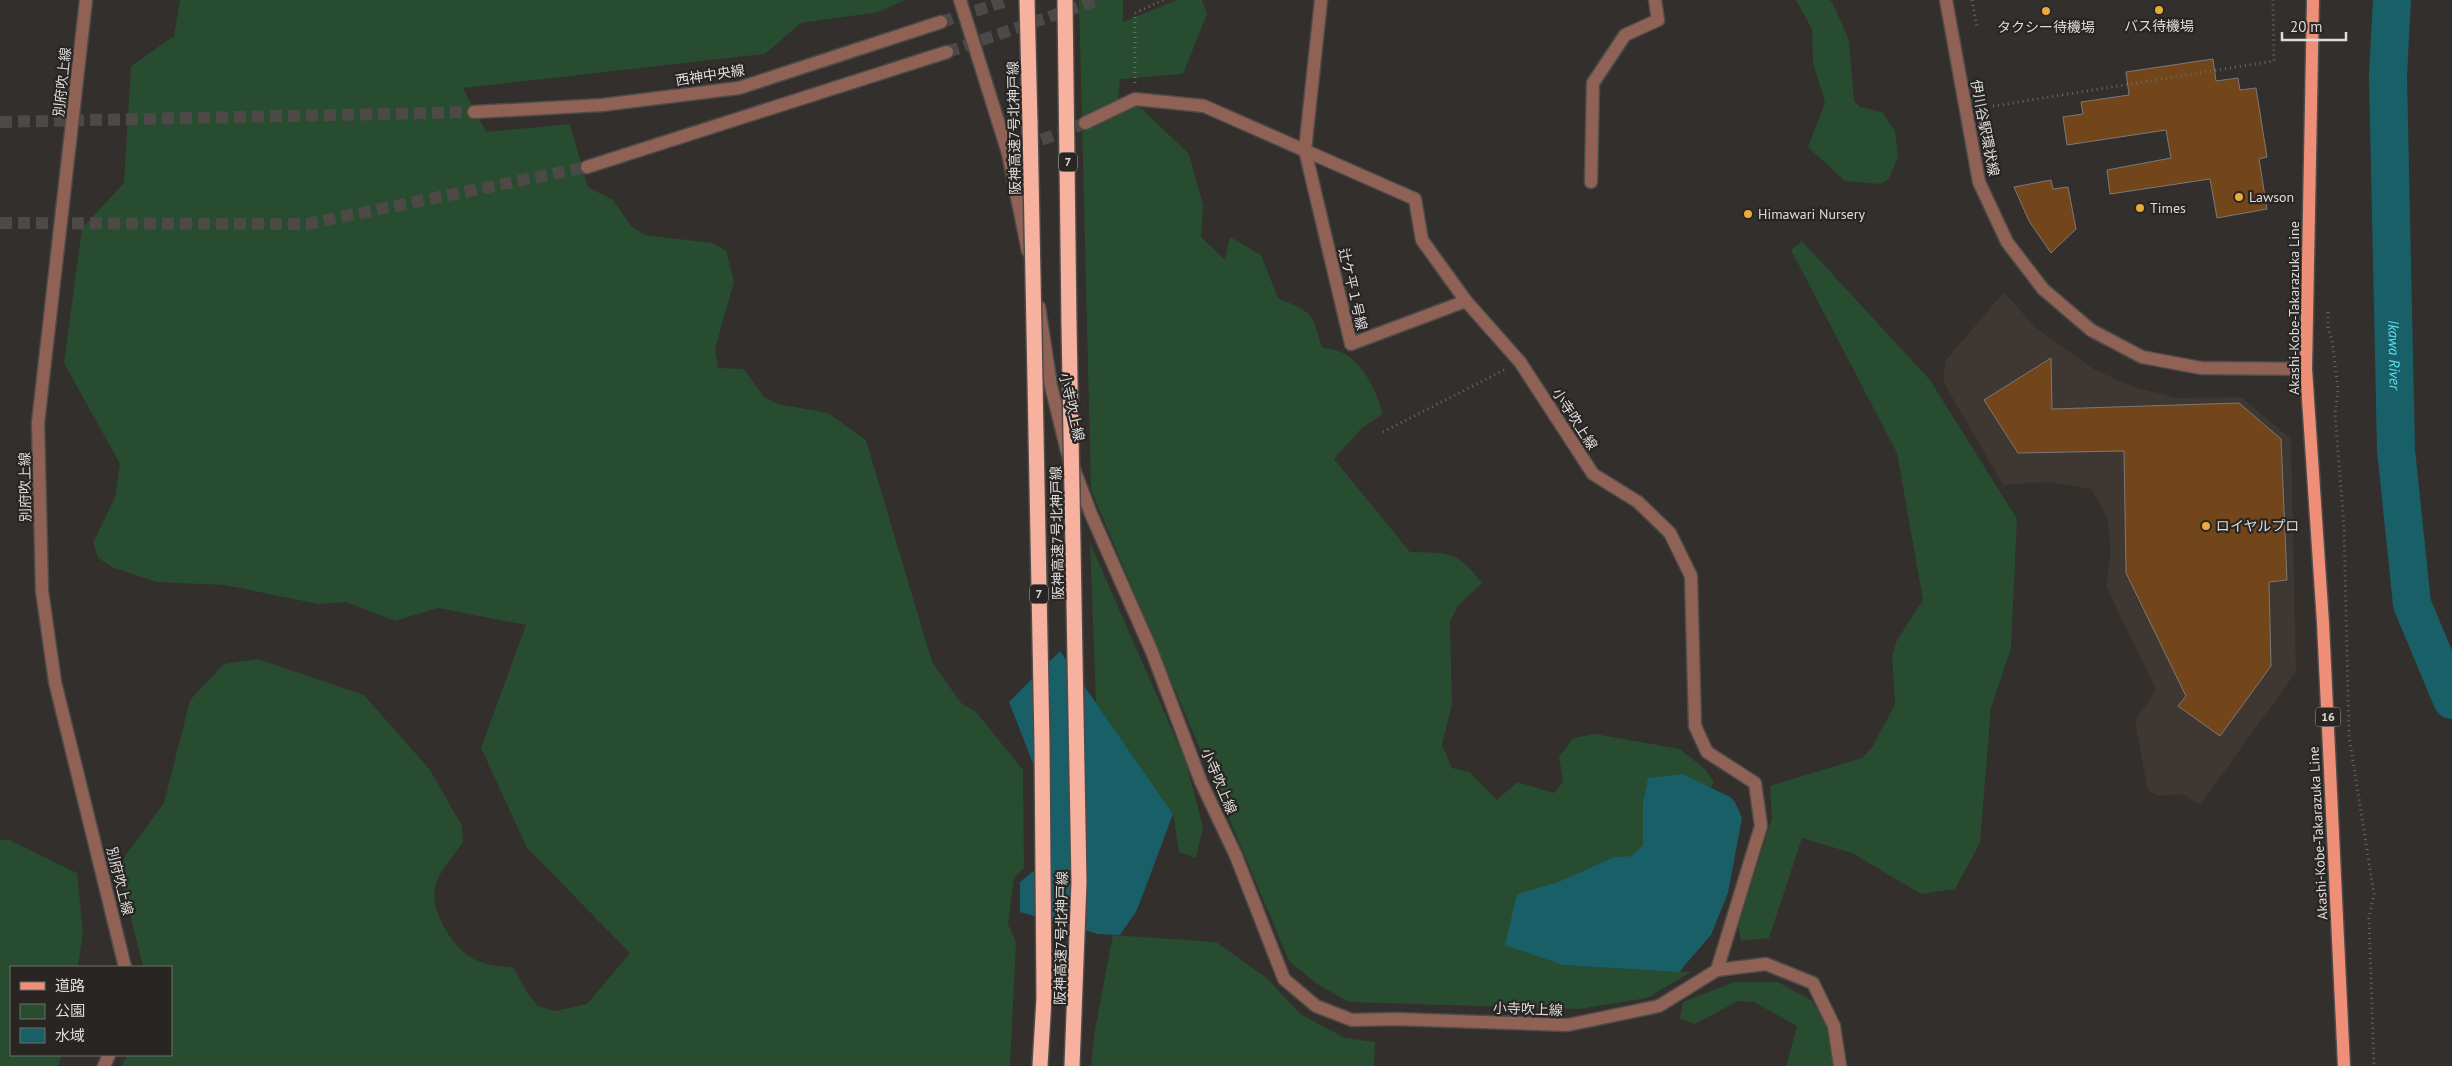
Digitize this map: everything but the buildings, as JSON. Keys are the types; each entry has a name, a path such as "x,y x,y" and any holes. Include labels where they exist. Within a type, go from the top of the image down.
{"highway":[{"name":"阪神高速7号北神戸線","path":"1027,0 1042,762 1044,998 1040,1066"},
{"name":"阪神高速7号北神戸線","path":"1065,0 1079,882 1072,1066"}],"main road":[{"name":"Akashi-Kobe-Takarazuka Line","path":"2313,0 2306,369 2323,623 2344,1066"}],"street":[{"name":"別府吹上線","path":"86,0 38,423 42,591 56,682 125,966"},
{"name":"小寺吹上線","path":"960,0 1008,153 1038,300 1051,386 1067,452 1091,514 1152,652 1201,782 1236,856 1284,979 1316,1006 1352,1020 1395,1019 1568,1025 1659,1006 1717,970 1766,964 1813,983 1834,1026 1840,1066"},
{"path":"1305,150 1321,0"},
{"path":"1591,182 1593,83 1625,35 1658,20 1655,0"},
{"name":"伊川谷駅環状線","path":"1946,0 1979,182 2007,242 2043,289 2091,330 2142,357 2201,368 2306,369"},
{"name":"西神中央線","path":"474,112 602,105 739,88 941,22"},
{"path":"587,167 946,52"},
{"name":"小寺吹上線","path":"1135,99 1204,106 1415,199 1422,240 1466,302 1520,362 1593,474 1638,502 1670,533 1691,576 1695,726 1707,752 1755,783 1761,826 1717,970"},
{"path":"1085,123 1135,99"},
{"name":"辻ケ平１号線","path":"1305,150 1351,344 1466,302"}],"path":[{"path":"1135,99 1135,13 1163,0"},
{"path":"1972,0 1977,27"},
{"path":"1993,106 2274,61 2274,0"},
{"path":"2328,312 2328,329 2332,340 2338,389 2335,414 2344,526 2349,736 2374,894 2369,918 2374,1066"},
{"path":"1383,432 1520,362"}],"shaded area":[{"path":"2004,292 2035,327 2095,370 2134,387 2178,398 2241,397 2291,439 2296,672 2200,805 2183,794 2157,796 2148,790 2135,721 2156,690 2106,586 2111,552 2107,517 2091,489 2049,482 2003,485 1944,383 1943,375 1946,360"}],"green space":[{"path":"180,0 905,0 879,12 801,23 765,54 463,88 486,132 570,124 588,187 613,200 632,227 645,235 713,243 726,251 734,282 715,349 718,368 744,369 764,397 778,404 828,413 866,440 932,662 961,703 976,712 1023,770 1024,868 1014,878 1008,924 1016,942 1010,1066 122,1066 127,1056 172,1056 172,966 143,966 120,872 125,856 164,803 190,700 224,664 258,659 364,695 430,770 462,826 463,842 442,871 435,890 437,910 446,930 458,947 475,960 513,967 528,994 538,1006 555,1011 587,1004 630,953 527,848 481,748 526,625 438,608 395,621 346,602 318,604 225,585 156,582 112,567 98,558 93,543 115,497 120,464 64,363 82,228 124,183 131,66 174,36"},
{"path":"1079,0 1123,0 1123,22 1177,0 1202,0 1207,14 1183,74 1120,79 1118,98 1142,109 1189,154 1203,205 1201,237 1225,260 1230,237 1261,255 1278,298 1305,311 1313,319 1322,347 1345,354 1352,359 1359,365 1369,381 1383,414 1362,428 1334,459 1410,552 1444,554 1458,559 1482,583 1458,606 1450,621 1452,705 1442,745 1452,768 1469,772 1497,800 1517,782 1554,793 1563,781 1559,757 1573,738 1595,734 1680,749 1705,769 1714,782 1710,789 1683,774 1643,803 1643,845 1631,856 1614,857 1558,882 1517,894 1563,965 1691,972 1647,998 1579,1009 1349,1002 1317,984 1289,961 1091,490"},
{"path":"1796,0 1829,0 1832,2 1849,40 1854,101 1860,107 1882,112 1895,131 1898,157 1888,180 1880,184 1845,181 1808,147 1825,102 1813,63 1812,29"},
{"path":"1802,241 1930,380 2017,519 2011,648 1991,708 1980,843 1955,889 1921,894 1852,853 1802,838 1769,938 1741,941 1738,926 1772,818 1770,786 1862,758 1873,746 1895,704 1892,656 1897,640 1923,600 1897,453 1791,250"},
{"path":"1090,543 1186,762 1203,827 1196,858 1179,852 1173,814 1096,703"},
{"path":"0,840 9,840 77,873 83,932 78,966 10,966 10,1056 62,1056 58,1066 0,1066"},
{"path":"1113,935 1216,942 1268,979 1300,1014 1345,1038 1375,1042 1374,1066 1091,1066 1095,1029"},
{"path":"1734,982 1778,982 1811,1000 1828,1026 1833,1066 1786,1066 1797,1026 1754,1002 1738,1001 1695,1024 1680,1018 1683,1002"}],"water":[{"path":"1060,651 1173,814 1137,910 1120,935 1098,934 1020,912 1020,882 1042,864 1038,776 1009,702"},
{"path":"1683,774 1730,797 1735,802 1742,818 1728,893 1711,935 1679,972 1563,965 1505,945 1517,894 1558,882 1614,857 1631,856 1643,845 1643,803 1648,778"}],"waterway":[{"name":"Ikawa River","path":"2392,0 2388,75 2396,450 2412,604 2452,700"}],"tunnel":[{"path":"941,22 1009,0"},
{"path":"947,52 1098,0"},
{"path":"0,122 474,112"},
{"path":"1008,153 1085,123"},
{"path":"0,223 307,224 587,167"}],"place":[{"name":"バス待機場","path":"2159,10"},
{"name":"タクシー待機場","path":"2046,11"},
{"name":"Lawson","path":"2239,197"},
{"name":"Times","path":"2140,208"},
{"name":"Himawari Nursery","path":"1748,214"},
{"name":"ロイヤルプロ","path":"2206,526"}]}
